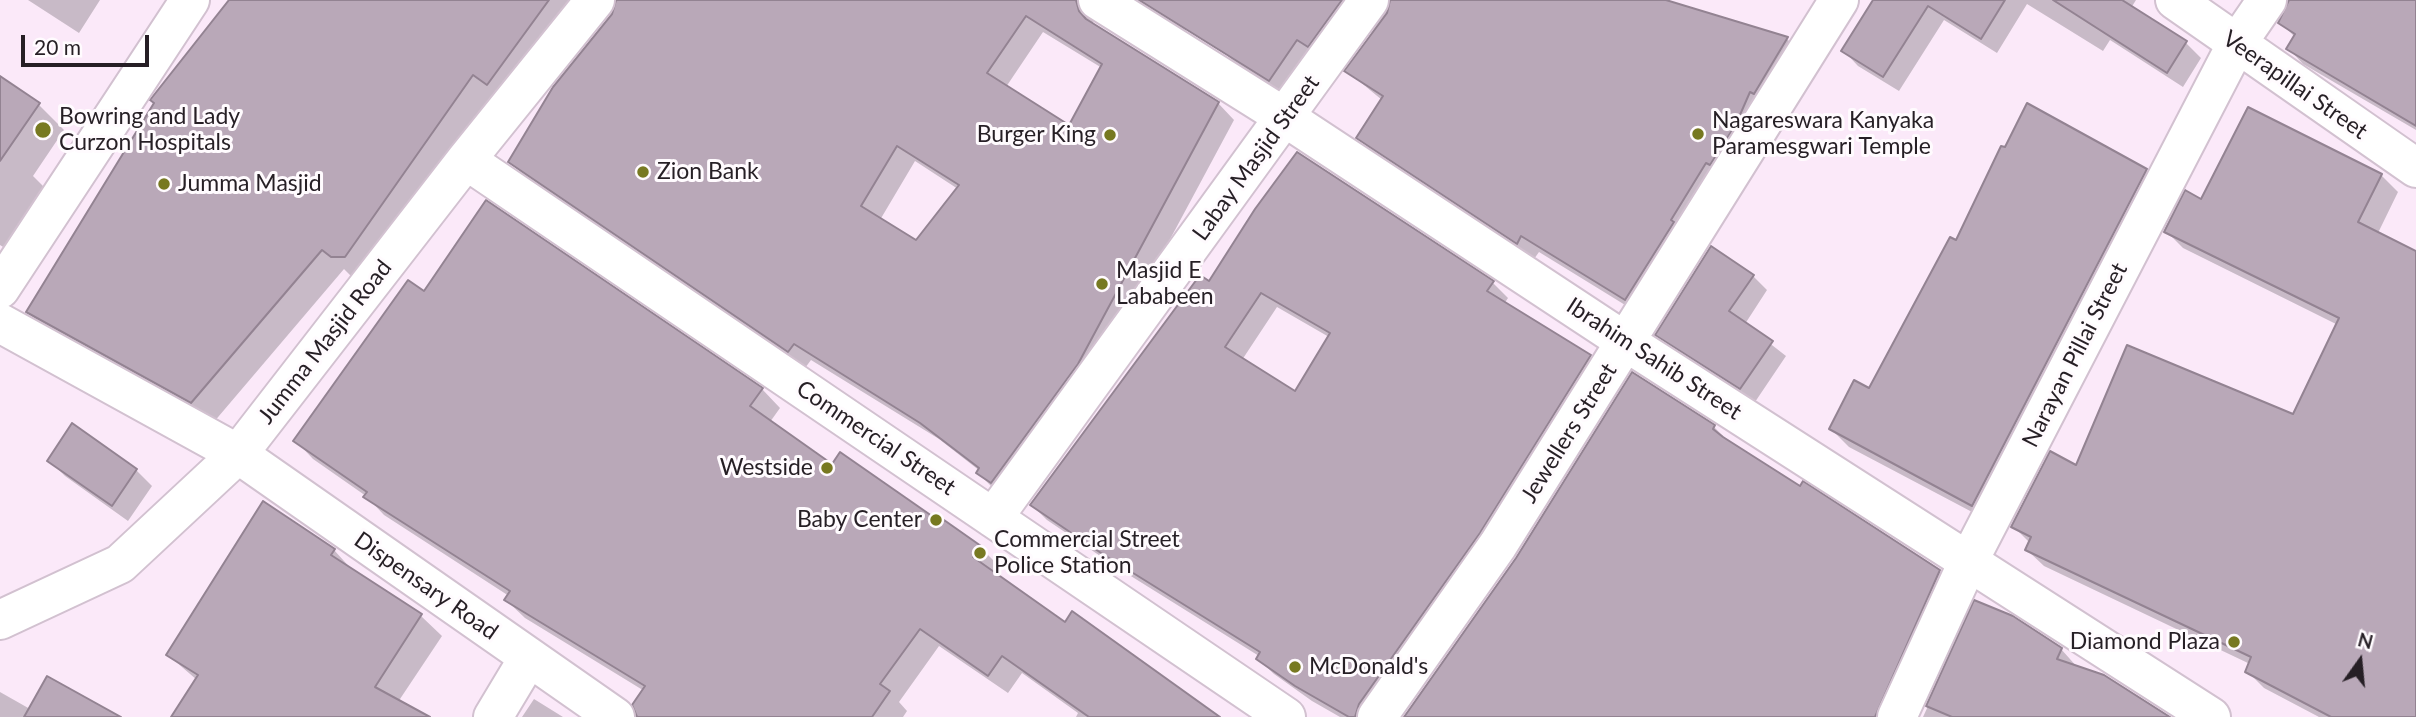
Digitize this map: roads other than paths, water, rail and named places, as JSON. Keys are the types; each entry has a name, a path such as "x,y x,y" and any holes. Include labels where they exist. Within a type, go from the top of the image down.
{"street":[{"path":"0,289 190,0"},
{"name":"Jumma Masjid Road","path":"0,620 120,564 238,454 595,0"},
{"name":"Ibrahim Sahib Street","path":"1098,0 1286,118 1626,342 2211,717"},
{"name":"Labay Masjid Street","path":"993,518 1286,118 1369,0"},
{"name":"Jewellers Street","path":"1377,717 1498,545 1839,0"},
{"name":"Veerapillai Street","path":"2175,0 2416,169"},
{"name":"Narayan Pillai Street","path":"1897,717 1968,562 2236,45 2267,0"},
{"name":"Commercial Street","path":"467,160 1286,717"},
{"name":"Dispensary Road","path":"0,323 238,454 615,717"},
{"path":"493,717 528,657"}],"place":[{"name":"Bowring and Lady Curzon Hospitals","path":"43,130"},
{"name":"Nagareswara Kanyaka Paramesgwari Temple","path":"1698,134"},
{"name":"Burger King","path":"1110,135"},
{"name":"Zion Bank","path":"643,172"},
{"name":"Jumma Masjid","path":"164,184"},
{"name":"Masjid E Lababeen","path":"1102,284"},
{"name":"Westside","path":"827,468"},
{"name":"Baby Center","path":"936,520"},
{"name":"Commercial Street Police Station","path":"980,553"},
{"name":"Diamond Plaza","path":"2234,642"},
{"name":"McDonald's","path":"1295,667"}]}
